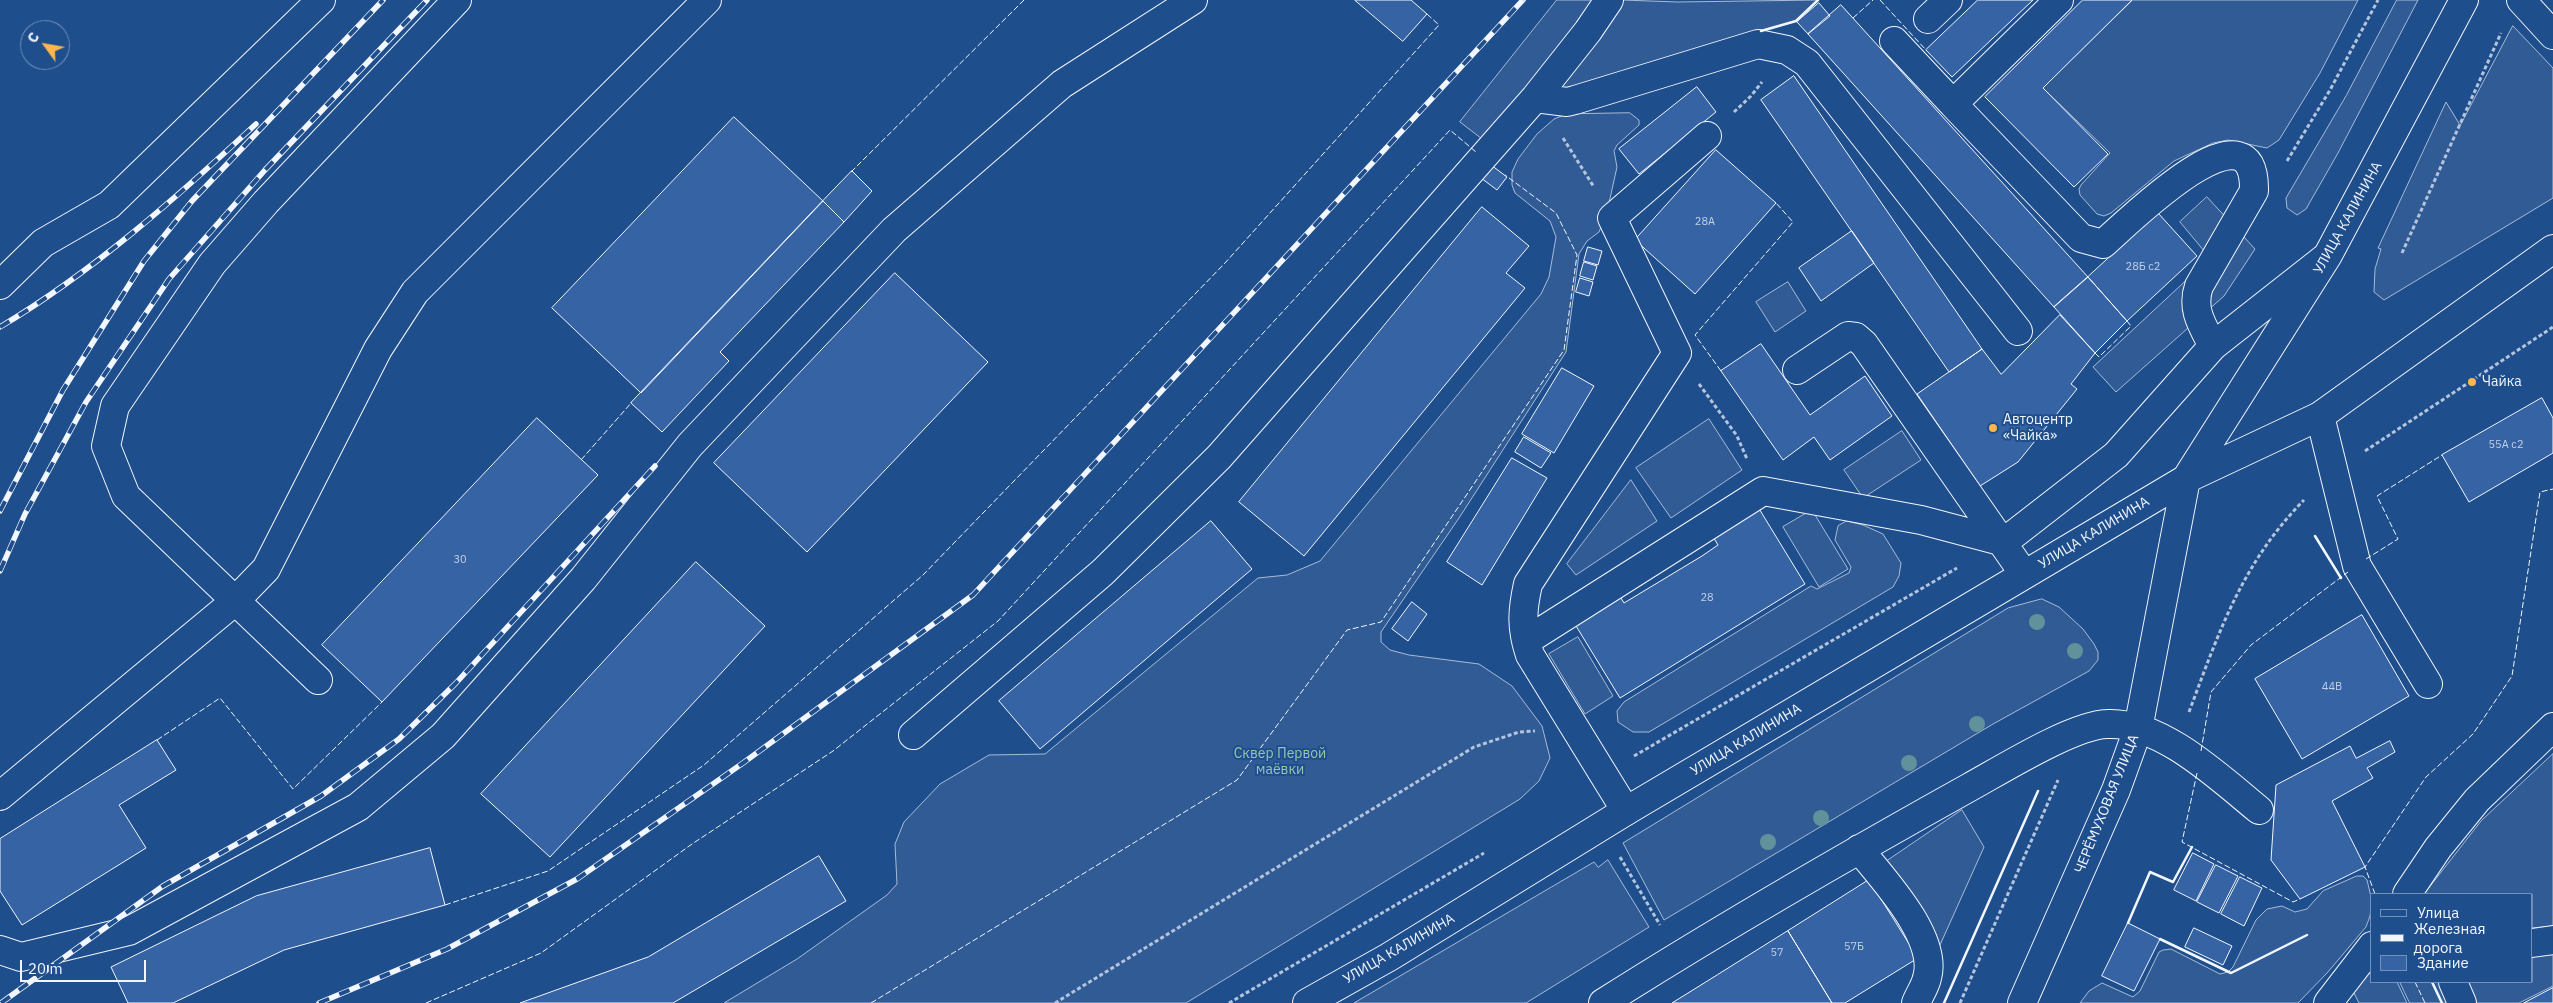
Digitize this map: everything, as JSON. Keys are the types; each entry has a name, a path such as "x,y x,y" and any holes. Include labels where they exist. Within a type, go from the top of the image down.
{"main road":[{"path":"0,285 43,243 109,205 321,0"},
{"path":"318,680 234,602 126,496 106,446 115,406 212,264 266,202 457,0"},
{"path":"0,796 234,602 266,569 378,349 415,292 706,0"},
{"path":"0,950 22,957 130,931 358,807 443,736 583,579 690,445 894,230 1062,84 1193,0"},
{"path":"913,735 1102,572 1219,457 1535,98 1588,31 1609,0"},
{"path":"1928,19 1948,0"},
{"path":"1953,104 2059,0"},
{"name":"УЛИЦА КАЛИНИНА","path":"2186,479 2328,255 2464,0"},
{"path":"2521,0 2553,35"},
{"path":"1894,41 2081,238 2103,244 2186,172 2222,156 2238,156 2250,165 2254,173 2254,191 2199,286 2195,298 2195,311 2212,346"},
{"path":"1535,98 1567,102 1758,44 1787,50 1807,63 2018,332"},
{"path":"1626,811 1535,663 1526,641 1522,612 1528,584 1677,353 1612,218 1707,136"},
{"name":"УЛИЦА КАЛИНИНА","path":"1307,1003 1389,956 1626,811 2186,479 2320,416 2553,249"},
{"path":"2004,542 2116,455 2212,346 2328,255"},
{"path":"1797,370 1848,336 1856,337 1864,344 2004,542 2024,574"},
{"path":"2320,416 2356,566 2428,684"},
{"name":"ЧЕРЁМУХОВАЯ УЛИЦА","path":"2022,1003 2116,790 2138,729 2186,479"},
{"path":"1526,641 1763,491 1921,520 2004,542"},
{"path":"1603,1003 1678,956 1859,849 2024,757 2087,727 2108,723 2138,729 2176,745 2259,810"},
{"path":"2408,893 2438,848 2477,800 2553,727"},
{"path":"1859,849 1894,894 1918,929 1923,941 1928,956 1927,978 1916,1003"},
{"path":"2533,943 2553,940"},
{"path":"2328,1003 2370,949"},
{"path":"2453,983 2462,1003"}],"path":[{"path":"2283,167 2330,90 2378,0"},
{"path":"2402,253 2506,24"},
{"path":"1707,136 1751,96 1787,50"},
{"path":"1709,398 1737,436"},
{"path":"1055,1003 1474,748 1519,732 1538,731"},
{"path":"1960,1003 2059,779"},
{"path":"1615,850 1678,956"}],"shaded area":[{"path":"1557,0 1600,0 1486,142 1460,122"},
{"path":"1622,0 1678,2 1818,0 1796,21 1584,85 1562,88"},
{"path":"2133,0 2358,0 2320,73 2279,140 2267,148 2228,140 2213,143 2174,161 2111,213 2104,216 2097,214 2080,195 2079,189 2110,153 2043,88"},
{"path":"2397,0 2418,0 2338,153 2306,209 2297,215 2287,208 2286,198 2346,96"},
{"path":"2513,26 2553,68 2553,198 2384,300 2374,292 2375,269 2381,249 2378,248 2446,102 2460,125"},
{"name":"Сквер Первой маёвки","path":"1630,113 1639,120 1639,125 1617,145 1614,151 1617,167 1607,212 1599,232 1587,241 1579,254 1566,352 1459,518 1381,632 1381,642 1390,650 1409,655 1479,664 1512,686 1542,726 1550,758 1539,781 1520,799 1186,1003 724,1003 797,959 887,895 897,884 895,844 904,822 940,784 989,755 1045,754 1258,578 1287,575 1320,561 1541,294 1549,277 1556,237 1550,221 1515,193 1512,185 1512,172 1518,159 1537,134 1554,119 1566,114"},
{"path":"2207,197 2255,249 2224,296 2116,392 2093,367 2210,258 2180,222"},
{"path":"1788,282 1806,311 1775,332 1756,302"},
{"path":"1709,419 1742,470 1671,518 1636,468"},
{"path":"1902,431 1921,460 1863,498 1844,470"},
{"path":"1631,480 1657,521 1576,575 1567,564"},
{"path":"1812,510 1848,569 1819,587 1783,527"},
{"path":"1847,521 1863,525 1883,534 1901,563 1899,576 1893,587 1649,732 1633,732 1618,722 1617,711 1624,702 1811,586 1817,589 1849,573 1851,567 1835,540 1838,526"},
{"path":"2042,599 2059,607 2083,629 2094,644 2098,652 2098,660 2089,671 1993,724 1664,920 1623,843 2008,608"},
{"path":"1578,637 1613,696 1585,714 1549,654"},
{"path":"2553,754 2553,926 2533,928 2533,893 2425,893 2481,821"},
{"path":"1962,810 1984,847 1940,945 1887,861"},
{"path":"1608,860 1649,927 1526,1003 1354,1003 1594,862 1598,867"},
{"path":"2357,876 2363,876 2367,880 2370,893 2370,916 2366,927 2327,973 2298,1003 2080,1003 2089,991 2102,983 2133,997 2140,991 2159,952 2163,950 2171,949 2220,974 2228,972 2233,967 2256,920 2267,909 2282,906 2295,912 2307,909 2323,891"},
{"path":"2553,953 2553,986 2519,1003 2475,1003 2466,983 2533,983 2533,956"},
{"path":"2370,973 2370,983 2397,983 2407,1003 2359,1003 2354,993"},
{"path":"2400,983 2439,983 2449,1003 2410,1003"}],"building":[{"path":"1355,0 1411,0 1427,14 1403,41"},
{"path":"1978,0 2033,0 1952,77 1926,50"},
{"path":"2083,0 2132,0 2043,88 2108,154 2074,187 1985,97"},
{"path":"1819,3 1830,16 1808,34 1797,22"},
{"path":"1841,5 2088,277 2054,307 1808,34"},
{"path":"1794,76 1982,349 1949,372 1761,100"},
{"path":"1697,87 1716,112 1639,174 1619,149"},
{"path":"734,117 823,201 641,393 552,308"},
{"path":"1716,150 1776,203 1695,294 1635,240"},
{"path":"1491,165 1507,177 1497,190 1481,178"},
{"path":"852,171 872,191 844,222 823,201"},
{"path":"823,201 844,222 720,352 729,361 662,432 631,403"},
{"path":"1482,207 1529,246 1506,273 1525,288 1304,556 1239,502"},
{"path":"2158,213 2197,256 2127,321 2088,277"},
{"path":"1852,231 1874,263 1821,301 1799,268"},
{"path":"1588,247 1602,251 1598,265 1584,261"},
{"path":"1584,262 1597,266 1593,280 1580,276"},
{"path":"895,273 988,362 807,552 714,463"},
{"path":"2088,277 2127,321 2095,353 2054,307"},
{"path":"1580,278 1593,282 1589,296 1576,292"},
{"name":"Автоцентр «Чайка»","path":"2060,315 2095,353 2071,384 2077,389 2018,462 1980,486 1917,394 1982,349 2001,374"},
{"path":"1761,344 1810,415 1865,376 1892,416 1830,460 1814,437 1783,460 1721,371"},
{"path":"1562,368 1594,386 1554,453 1522,434"},
{"path":"2542,398 2553,418 2553,453 2469,502 2442,455"},
{"path":"537,418 598,475 382,702 322,645"},
{"path":"1524,437 1551,453 1541,468 1515,452"},
{"path":"1512,458 1547,478 1482,585 1447,562"},
{"path":"1758,507 1805,584 1620,698 1573,621 1618,593 1624,603 1702,556 1718,545 1712,535"},
{"path":"1211,521 1252,569 1040,749 999,701"},
{"path":"696,562 765,626 550,857 481,794"},
{"path":"1412,602 1427,614 1408,641 1392,629"},
{"path":"2362,615 2409,696 2302,759 2255,679"},
{"path":"157,740 176,770 119,805 146,848 22,925 0,891 0,839"},
{"path":"2390,741 2395,752 2367,768 2373,778 2332,801 2365,867 2300,899 2271,860 2276,785 2350,746 2356,758"},
{"path":"430,848 445,905 284,950 173,1003 128,1003 111,967 256,896"},
{"path":"2193,853 2214,864 2196,901 2174,890"},
{"path":"819,856 846,901 673,1003 520,1003 648,957"},
{"path":"2216,865 2238,876 2219,913 2197,902"},
{"path":"2240,877 2262,888 2244,926 2221,914"},
{"path":"1869,880 1918,958 1845,1003 1832,1003 1788,931"},
{"path":"2128,923 2160,939 2134,991 2102,976"},
{"path":"2194,928 2232,946 2223,965 2185,947"},
{"path":"1788,931 1832,1003 1672,1003 1717,975"},
{"path":"2553,988 2553,1003 2524,1003"}],"railway":[{"path":"0,511 63,390 144,261 192,201 383,0"},
{"path":"0,571 25,514 86,402 169,279 265,170 427,0"},
{"path":"319,1003 447,949 577,879 743,763 973,595 1523,0"},
{"path":"0,327 35,305 101,258 165,206 256,124"},
{"path":"1,1003 163,886 321,796 399,739 456,683 655,466"}],"fence":[{"path":"851,172 1024,0"},
{"path":"1853,18 1873,0"},
{"path":"1880,0 1926,50"},
{"path":"445,905 548,871 704,765 923,575 1225,263 1439,25 1427,14"},
{"path":"426,1003 541,953 692,844 833,751 998,621 1450,130 1476,152"},
{"path":"871,1003 1237,780 1347,630 1381,622 1564,350 1577,255 1556,213 1505,175"},
{"path":"1721,371 1695,335 1793,222 1776,203"},
{"path":"2095,353 2099,357 2131,326 2127,321"},
{"path":"581,460 632,402"},
{"path":"2366,559 2398,539 2377,496 2442,455"},
{"path":"2375,893 2365,867 2426,777 2473,734 2512,676 2540,492 2553,489"},
{"path":"2201,751 2211,692 2251,645 2348,572"},
{"path":"157,740 220,698 293,789 382,702"},
{"path":"2197,773 2182,842 2293,902 2300,899"},
{"path":"2415,983 2425,1003"}],"wall":[{"path":"1761,31 1796,21 1818,0"},
{"path":"2315,536 2341,578"},
{"path":"1944,1003 2038,791"},
{"path":"2128,923 2150,872 2173,882 2192,847"},
{"path":"2160,939 2231,973 2307,935"},
{"path":"2432,983 2442,1003"}],"place":[{"name":"Чайка","path":"2472,382"},
{"name":"Автоцентр «Чайка»","path":"1993,428"}]}
